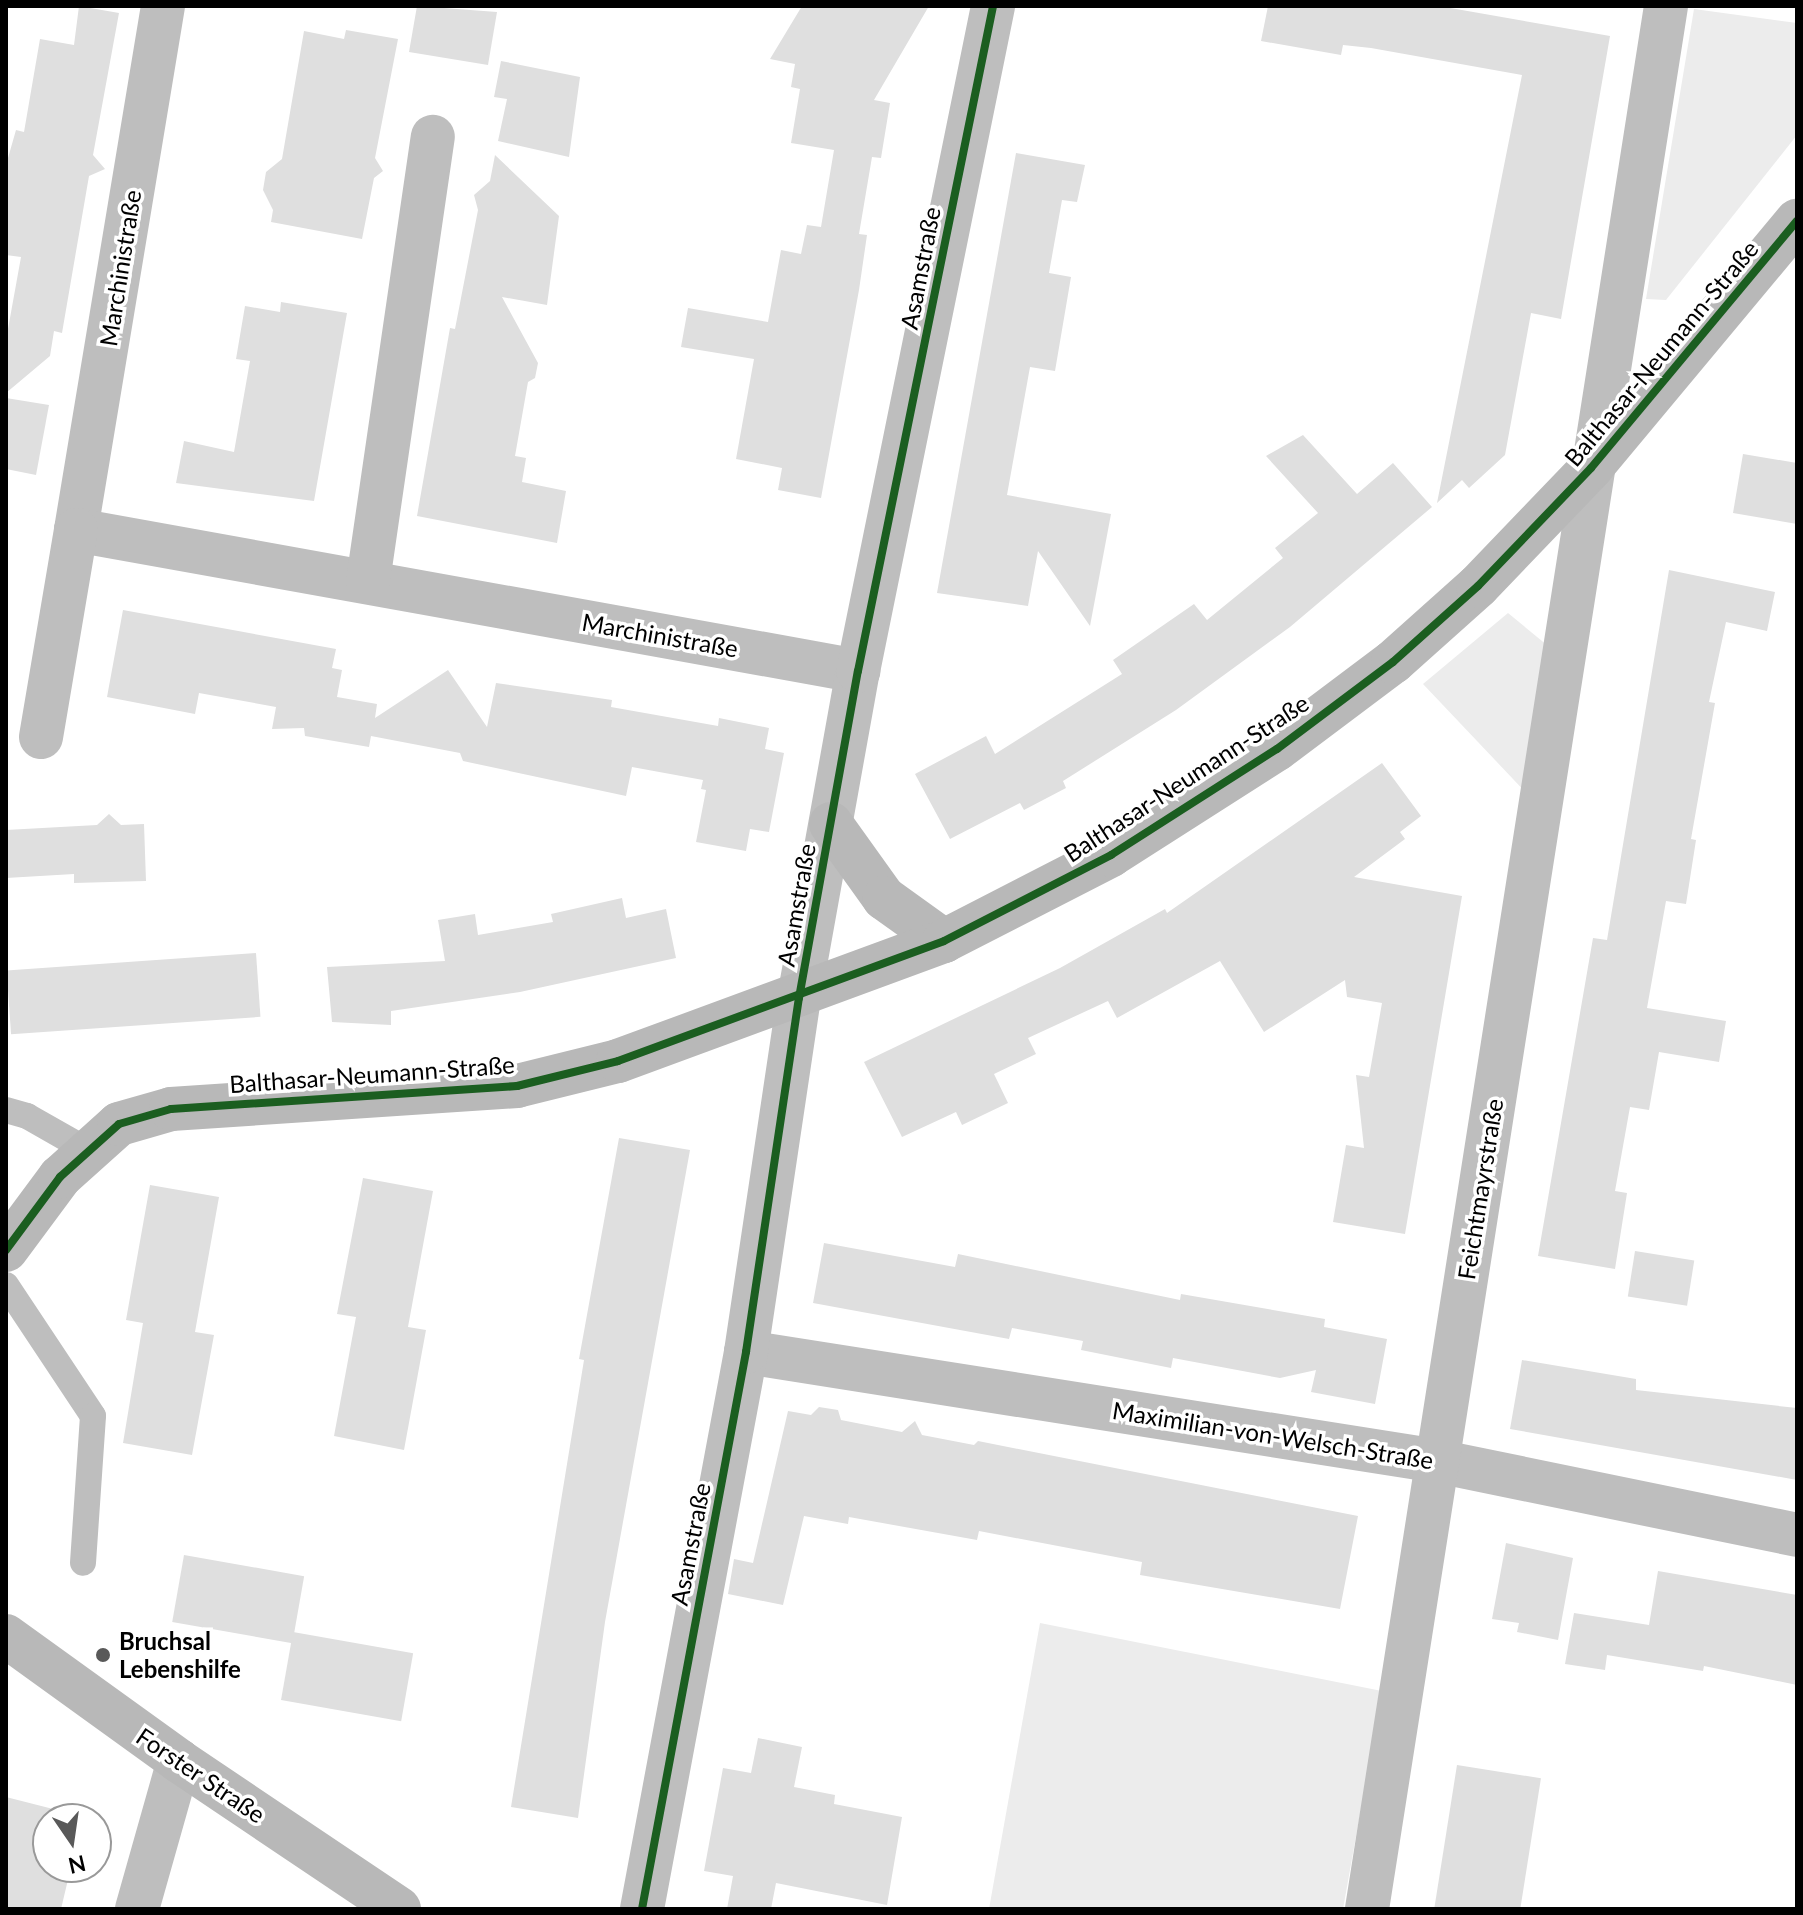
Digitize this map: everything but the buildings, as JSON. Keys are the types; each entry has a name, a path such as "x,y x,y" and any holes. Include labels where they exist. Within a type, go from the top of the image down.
{"street":[{"name":"Marchinistraße","path":"41,737 163,6"},
{"name":"Asamstraße","path":"642,1909 746,1352 799,998 858,671 993,6"},
{"name":"Balthasar-Neumann-Straße","path":"1591,468 1666,6"},
{"path":"368,581 433,137"},
{"name":"Balthasar-Neumann-Straße","path":"6,1250 85,1149 119,1124 171,1109 517,1086 618,1061 799,998 944,941 1111,855 1277,749 1393,662 1478,586 1591,468 1789,242"},
{"name":"Feichtmayrstraße","path":"1367,1909 1591,468"},
{"name":"Marchinistraße","path":"76,530 858,671"},
{"path":"831,824 884,898 944,941"},
{"name":"Maximilian-von-Welsch-Straße","path":"746,1352 1437,1461 1797,1535"},
{"name":"Forster Straße","path":"6,1636 179,1761 399,1909"},
{"path":"137,1909 179,1761"}],"lane":[{"path":"6,1110 27,1116 85,1149"},
{"path":"6,1285 93,1416 83,1563"}],"shaded area":[{"path":"1694,9 1797,23 1797,135 1666,300 1646,299"},
{"path":"1508,613 1553,650 1532,799 1423,684"},
{"path":"1040,1623 1382,1691 1343,1909 989,1909"}],"cycle path":[{"path":"642,1909 746,1352 799,998 858,671 993,6"},
{"path":"6,1250 60,1177 119,1124 171,1109 517,1086 618,1061 944,941 1111,855 1277,749 1393,662 1478,586 1591,468 1797,221"}],"place":[{"name":"Bruchsal Lebenshilfe","path":"103,1655"}]}
